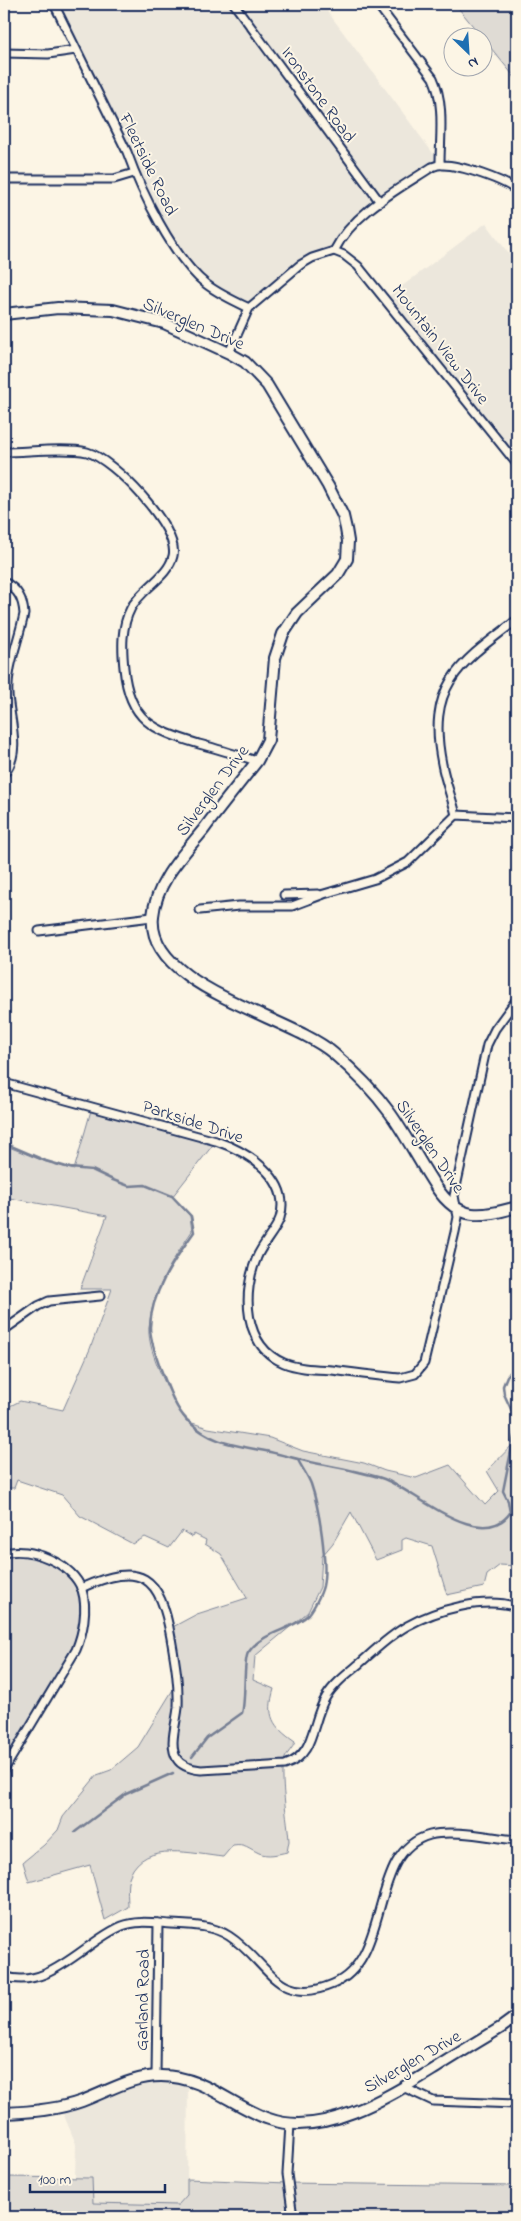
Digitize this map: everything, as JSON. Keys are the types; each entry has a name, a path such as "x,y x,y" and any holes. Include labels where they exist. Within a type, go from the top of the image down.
{"street":[{"name":"Fleetside Road","path":"54,4 126,152 134,173 162,226 180,255 194,272 225,297 250,308"},
{"name":"Ironstone Road","path":"234,4 380,202"},
{"path":"377,4 433,78 437,87 440,103 440,164"},
{"path":"4,53 48,54 76,50"},
{"path":"229,353 250,308 300,266 312,258 334,251 340,238 352,225 380,202 432,167 440,164 498,180 517,191"},
{"path":"4,180 30,178 114,179 134,173"},
{"name":"Mountain View Drive","path":"334,251 344,255 358,266 517,464"},
{"name":"Silverglen Drive","path":"4,314 58,308 113,310 164,324 229,353 254,370 278,402 336,500 343,516 348,542 347,559 341,570 297,613 283,634 275,658 268,740 257,761 173,868 157,897 152,917 154,932 169,960 204,986 250,1011 308,1036 342,1061 390,1113 444,1199 454,1208 476,1215 517,1207"},
{"path":"4,452 88,453 104,461 133,487 165,527 174,546 171,562 135,601 126,619 123,659 125,681 132,702 143,718 163,733 257,761"},
{"path":"4,582 16,590 24,607 24,614 9,676 8,694 13,753 11,765 4,774"},
{"path":"456,815 442,763 439,744 438,715 440,701 454,676 474,654 517,620"},
{"path":"456,815 517,818"},
{"path":"200,910 239,906 287,908 324,894 375,879 399,868 439,834 456,815"},
{"path":"284,895 324,894"},
{"path":"39,931 152,917"},
{"path":"454,1208 454,1196 482,1059 495,1029 517,999"},
{"name":"Parkside Drive","path":"4,1083 216,1141 242,1151 267,1171 279,1194 280,1216 254,1264 251,1277 249,1320 252,1332 262,1347 272,1356 295,1367 400,1378 415,1374 420,1369 426,1354 455,1232 458,1217 454,1208"},
{"path":"4,1330 49,1301 100,1296"},
{"path":"4,1553 20,1551 43,1556 65,1569 76,1579 84,1600 83,1622 76,1650 4,1770"},
{"path":"81,1588 114,1577 132,1575 148,1580 156,1588 165,1608 177,1675 178,1703 174,1751 181,1763 192,1769 201,1770 284,1765 294,1762 306,1752 326,1698 336,1685 392,1636 426,1617 471,1604 494,1603 517,1607"},
{"path":"4,1976 21,1978 47,1973 120,1927 138,1923 158,1923 202,1926 228,1935 242,1946 266,1973 284,1986 301,1990 326,1987 342,1980 358,1962 370,1938 392,1871 404,1850 413,1842 430,1835 444,1833 517,1840"},
{"name":"Garland Road","path":"156,2076 158,1923"},
{"name":"Silverglen Drive","path":"4,2113 60,2107 134,2080 156,2076 178,2077 203,2085 267,2118 290,2124 309,2124 366,2107 405,2088 517,2016"},
{"path":"405,2088 433,2100 517,2104"},
{"path":"290,2124 287,2174 293,2217"}],"shaded area":[{"path":"54,4 322,4 441,164 432,167 352,225 334,251 312,258 250,309 203,283 161,224"},
{"path":"455,4 517,4 517,80 494,52 494,28 475,28"},
{"path":"486,223 517,265 517,464 385,299"},
{"path":"92,1107 216,1141 172,1197 190,1216 192,1231 164,1277 154,1301 149,1328 149,1338 156,1363 186,1421 208,1428 270,1438 303,1451 364,1463 385,1471 416,1478 450,1465 485,1505 499,1491 487,1471 517,1440 517,1566 500,1565 487,1575 484,1587 447,1595 432,1546 406,1538 402,1540 402,1550 376,1560 351,1512 333,1543 322,1556 320,1587 308,1612 255,1656 253,1680 274,1689 271,1706 273,1720 281,1731 295,1742 285,1758 283,1766 283,1787 289,1841 287,1852 266,1855 244,1845 233,1845 223,1857 171,1852 158,1853 147,1857 137,1864 130,1875 128,1907 105,1920 90,1865 29,1882 23,1862 44,1845 58,1830 63,1817 97,1775 111,1770 138,1747 177,1683 169,1629 197,1614 247,1598 221,1554 205,1544 206,1540 194,1534 192,1537 182,1531 169,1548 145,1537 133,1544 80,1516 62,1495 17,1480 14,1488 4,1488 4,1409 20,1401 63,1410 90,1349 112,1289 80,1289 107,1216 4,1197 4,1145 46,1162 74,1170"},
{"path":"10,1551 56,1562 81,1588 82,1633 4,1770 4,1553"},
{"path":"188,2079 187,2195 178,2205 92,2203 91,2178 75,2177 76,2144 60,2106 134,2080"},
{"path":"4,2177 92,2178 93,2203 178,2205 187,2195 187,2179 287,2183 517,2186 517,2217 4,2217"}],"waterway":[{"path":"4,1143 46,1161 70,1168 92,1170 129,1186 145,1185 172,1196 191,1216 194,1232 165,1276 159,1289 151,1314 150,1332 160,1367 178,1409 187,1420 206,1435 226,1443 375,1476 466,1523 482,1526 498,1524 510,1513 508,1501 503,1491 516,1426 516,1420 504,1394 503,1386 507,1376 517,1365"},
{"path":"192,1757 207,1738 242,1713 246,1657 248,1653 261,1640 302,1620 309,1614 322,1589 324,1550 320,1520 311,1484 298,1460"},
{"path":"75,1832 126,1794 173,1773"}]}
